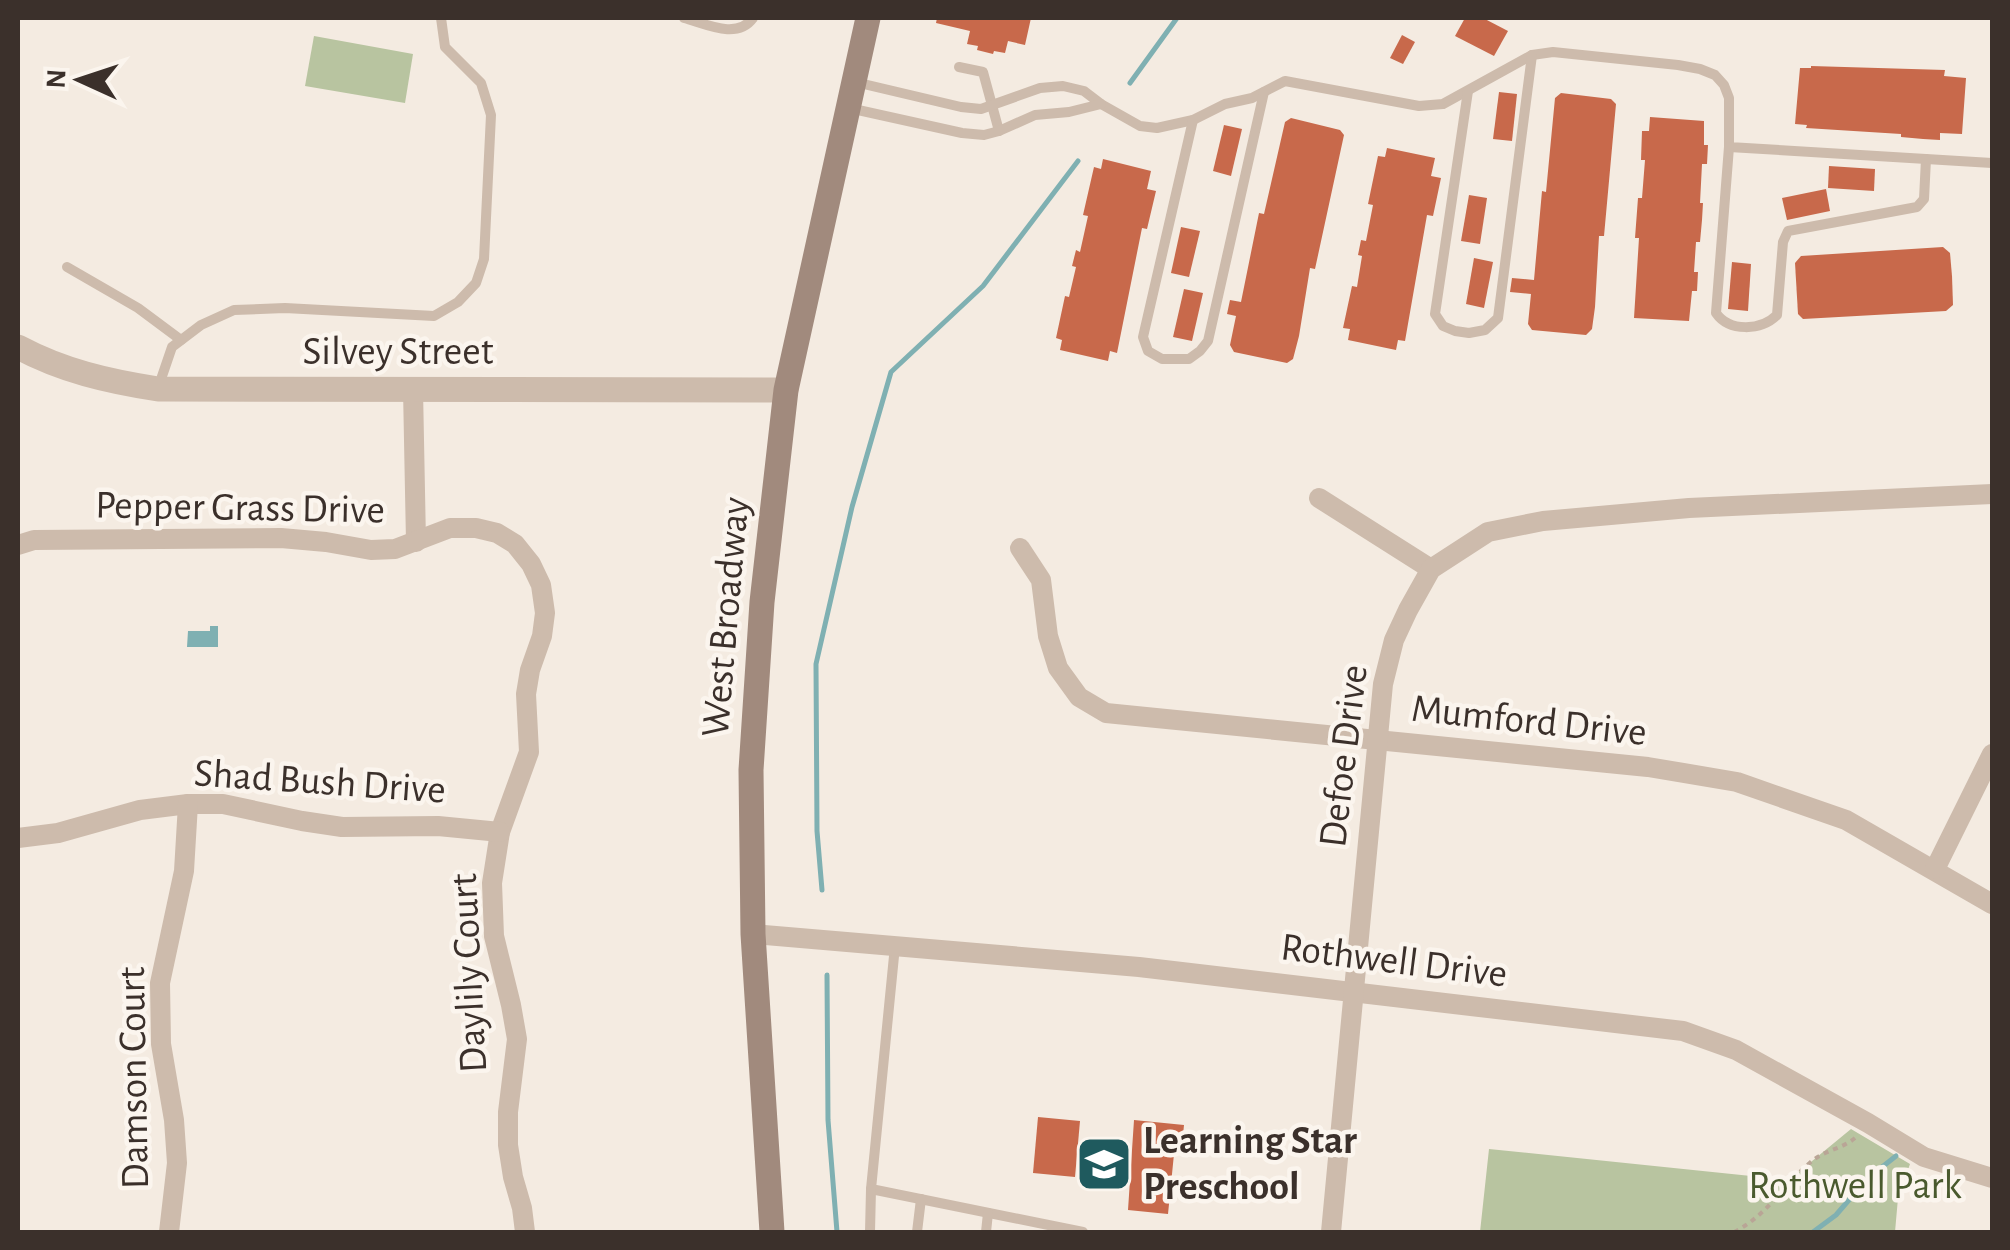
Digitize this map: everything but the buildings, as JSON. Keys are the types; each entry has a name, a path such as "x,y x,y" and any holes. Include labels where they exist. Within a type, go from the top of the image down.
{"main road":[{"name":"West Broadway","path":"772,1232 753,934 752,752 762,602 786,390 868,18"}],"street":[{"name":"Silvey Street","path":"18,348 52,365 120,383 158,388 786,390"},
{"path":"413,390 416,542"},
{"name":"Defoe Drive","path":"1332,1232 1383,684 1394,640 1431,569 1488,532 1543,521 1690,508 1992,494"},
{"path":"1319,498 1431,569"},
{"name":"Pepper Grass Drive","path":"18,544 34,540 281,538 371,550 394,549 450,528 463,528 497,533 515,544"},
{"name":"Daylily Court","path":"515,544 541,585 545,614 526,694 529,752 500,832 492,883 494,936 517,1039 508,1146 526,1232"},
{"name":"Mumford Drive","path":"1020,548 1041,580 1048,636 1058,668 1079,697 1106,713 1648,767 1737,782 1846,820 1992,904"},
{"path":"1935,869 1992,754"},
{"name":"Shad Bush Drive","path":"18,838 58,833 140,810 188,804 223,804 342,826 438,826 500,832"},
{"name":"Damson Court","path":"169,1232 177,1163 161,1044 160,983 178,910 188,804"},
{"name":"Rothwell Drive","path":"753,934 1139,967 1683,1031 1736,1050 1924,1156 1992,1178"}],"lane":[{"path":"158,388 172,348 201,325 234,310 285,308 434,316 458,302 476,283 484,259 492,115 481,84 445,47 441,18"},
{"path":"684,18 732,30 753,18"},
{"path":"854,82 981,109 1040,88 1063,86 1084,92 1140,126 1157,128 1193,120 1285,81 1419,106 1443,104 1532,54 1553,52 1700,69 1714,75 1729,98 1716,313 1732,326 1762,326 1776,316 1783,242 1788,231 1917,208 1924,199 1926,159"},
{"path":"1468,91 1436,314 1442,326 1469,333 1486,330 1498,318 1532,54"},
{"path":"959,67 983,72 999,131"},
{"path":"1193,120 1143,337 1148,350 1162,360 1189,360 1208,341 1264,92"},
{"path":"848,108 984,135 1034,114 1069,112 1101,104"},
{"path":"1729,147 1992,163"},
{"path":"67,267 138,308 181,340"},
{"path":"870,1232 895,945"},
{"path":"871,1189 1083,1232"},
{"path":"917,1232 921,1200"},
{"path":"986,1232 988,1213"}],"path":[{"path":"1734,1232 1749,1225 1775,1202 1798,1173 1820,1154 1847,1144 1868,1123"},
{"path":"1749,1225 1753,1232"}],"green space":[{"path":"314,36 413,54 405,103 305,86"},
{"name":"Rothwell Park","path":"1851,1129 1910,1164 1898,1198 1895,1232 1480,1232 1489,1149 1789,1180"}],"water":[{"path":"210,626 218,626 218,647 187,647 188,631 210,631"}],"waterway":[{"path":"1130,83 1177,18"},
{"path":"822,890 817,831 816,664 852,507 891,372 983,286 1078,161"},
{"path":"827,975 828,1120 837,1232"},
{"path":"1813,1232 1896,1156"}],"place":[{"name":"Learning Star Preschool","path":"1104,1164"}]}
